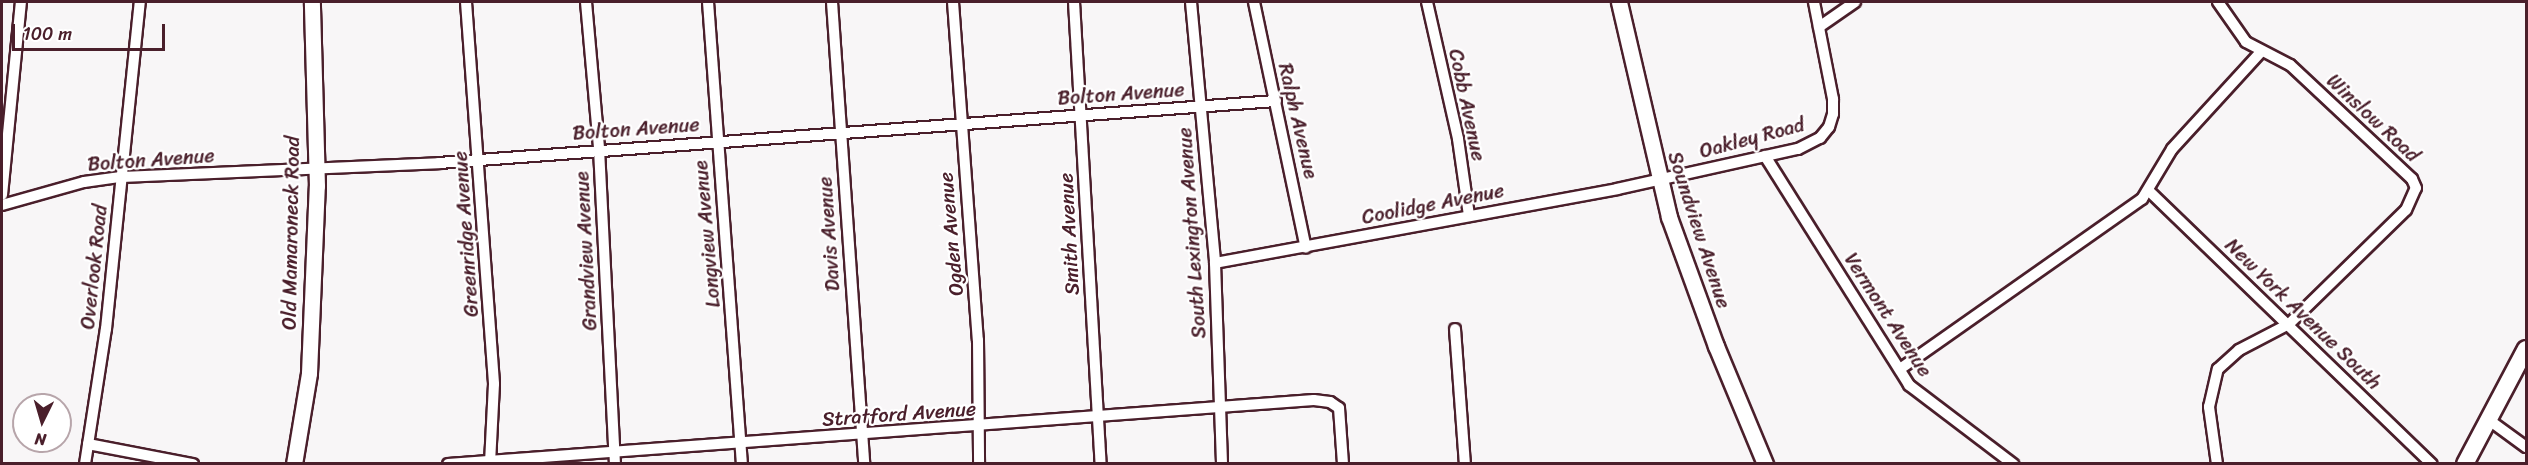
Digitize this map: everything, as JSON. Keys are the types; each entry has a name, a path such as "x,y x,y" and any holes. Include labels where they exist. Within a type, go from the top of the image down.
{"main road":[{"path":"2465,464 2526,349"}],"street":[{"path":"2,195 21,2"},
{"name":"Overlook Road","path":"85,464 106,328 140,2"},
{"name":"Old Mamaroneck Road","path":"294,464 309,373 316,168 312,2"},
{"name":"Greenridge Avenue","path":"466,2 494,384 490,462"},
{"name":"Grandview Avenue","path":"586,2 599,149 615,464"},
{"name":"Longview Avenue","path":"708,2 742,464"},
{"name":"Davis Avenue","path":"832,2 864,464"},
{"name":"Ogden Avenue","path":"953,2 960,124 978,340 976,427 979,464"},
{"name":"Smith Avenue","path":"1074,2 1101,464"},
{"name":"South Lexington Avenue","path":"1191,2 1215,262 1222,464"},
{"name":"Ralph Avenue","path":"1254,2 1306,248"},
{"name":"Cobb Avenue","path":"1427,2 1458,139 1469,216"},
{"name":"Soundview Avenue","path":"1619,2 1658,179 1692,283 1765,463"},
{"name":"Oakley Road","path":"1658,179 1798,148 1820,138 1830,127 1833,99 1814,2"},
{"path":"1820,27 1855,2"},
{"name":"Winslow Road","path":"2218,2 2239,35 2261,52 2290,65 2412,179 2416,188 2406,210 2289,324"},
{"path":"1900,369 2149,191 2172,148 2261,52"},
{"name":"Bolton Avenue","path":"2,205 84,182 121,177 479,159 1276,101"},
{"name":"Vermont Avenue","path":"1765,156 1909,385 1930,404 2013,464"},
{"name":"Coolidge Avenue","path":"1215,262 1306,248 1658,179"},
{"name":"New York Avenue South","path":"2149,191 2432,464"},
{"path":"2217,464 2209,407 2213,379 2229,357 2289,324"},
{"path":"1455,329 1465,464"},
{"name":"Stratford Avenue","path":"448,464 976,427 1314,400 1330,402 1339,408 1343,464"},
{"path":"2488,420 2526,447"},
{"path":"88,444 192,464"}]}
